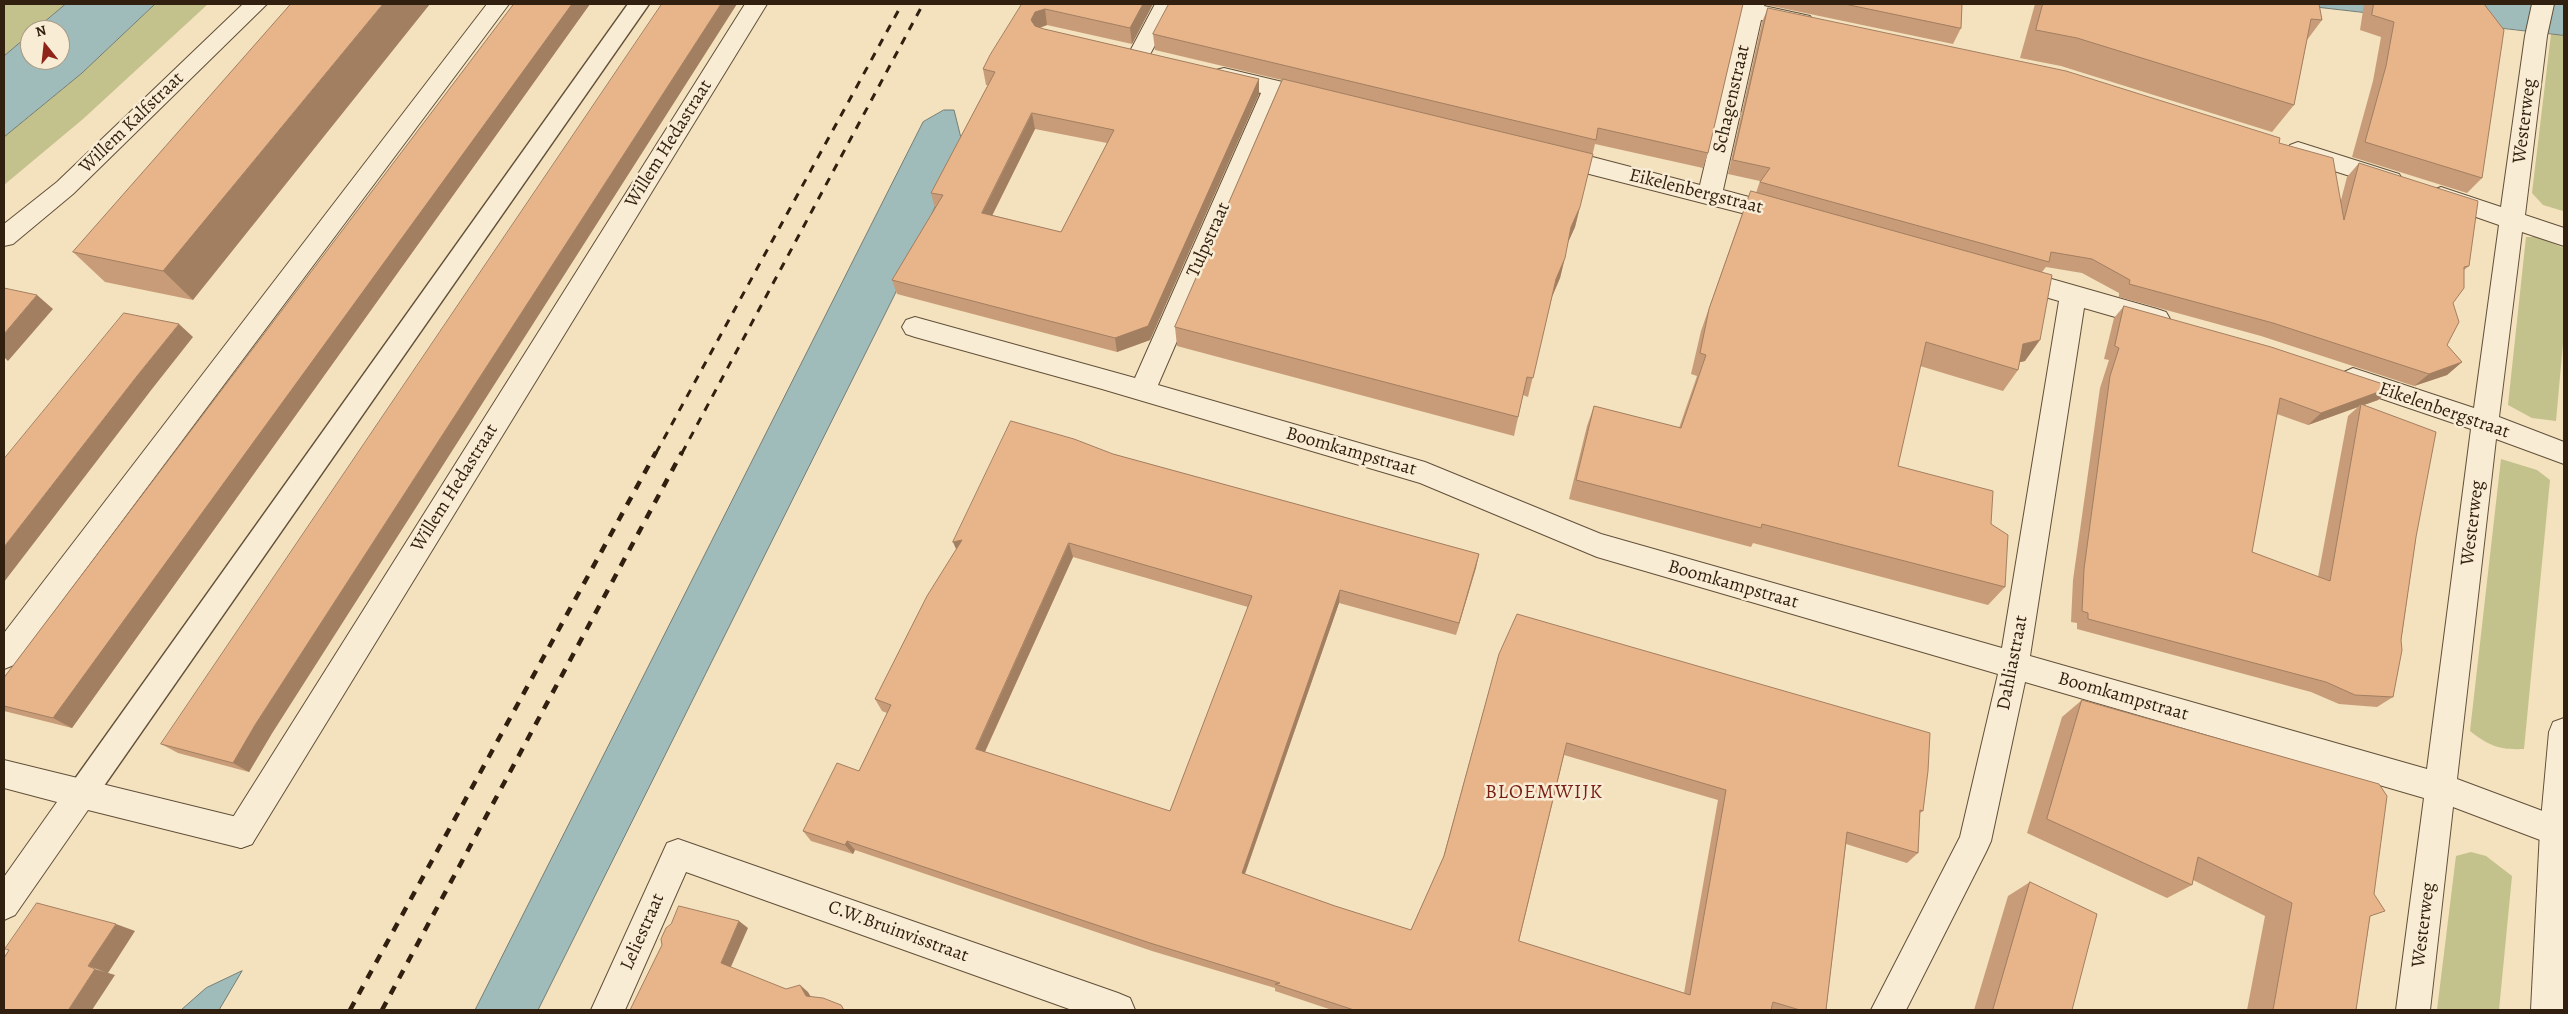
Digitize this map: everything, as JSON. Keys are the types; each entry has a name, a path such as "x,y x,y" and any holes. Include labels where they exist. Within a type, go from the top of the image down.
{"street":[{"name":"Willem Kalfstraat","path":"4,238 65,188 256,4"},
{"path":"4,656 498,4"},
{"name":"Willem Hedastraat","path":"4,774 241,833 756,4"},
{"path":"1166,4 1129,53 1166,62"},
{"path":"1718,4 1754,7 1818,25"},
{"name":"Westerweg","path":"2413,1010 2485,423 2536,36 2543,4"},
{"name":"Schagenstraat","path":"1710,194 1754,7"},
{"path":"1202,71 1342,105"},
{"name":"Tulpstraat","path":"1142,391 1275,88"},
{"path":"2277,145 2513,219 2564,237"},
{"name":"Eikelenbergstraat","path":"1531,151 1710,194 1806,221"},
{"path":"1987,271 2176,324"},
{"name":"Dahliastraat","path":"1888,1010 1974,841 2014,666 2073,295"},
{"name":"Boomkampstraat","path":"915,327 1102,378 1425,473 1597,545 2441,788 2556,831"},
{"name":"Eikelenbergstraat","path":"2335,373 2485,423 2564,453"},
{"path":"2548,1010 2556,831 2564,732"},
{"path":"4,904 82,793"},
{"name":"Leliestraat","path":"608,1010 678,854"},
{"name":"C.W.Bruinvisstraat","path":"678,854 1118,1010"}],"lane":[{"path":"82,793 639,4"}],"shaded area":[{"path":"4,4 66,4 47,20 20,20 20,42 4,56"},
{"path":"155,4 208,4 83,119 4,185 4,137 82,73"},
{"path":"2551,34 2564,35 2563,211 2543,205 2532,193"},
{"path":"2526,237 2537,237 2564,248 2564,332 2556,421 2532,418 2508,405"},
{"path":"2501,459 2537,470 2550,480 2524,749 2508,749 2495,746 2470,731"},
{"path":"2471,852 2486,856 2512,876 2499,1010 2437,1010 2456,856"}],"water":[{"path":"66,4 155,4 82,73 4,137 4,56 20,42 20,70 70,70 70,20 47,20"},
{"path":"2290,4 2564,4 2564,35"},
{"path":"944,110 954,110 963,146 894,296 538,1010 475,1010 923,122"},
{"path":"242,971 219,1010 181,1010 206,988"}],"building":[{"path":"291,4 383,4 163,271 73,252"},
{"path":"514,4 572,4 53,718 4,706 4,678"},
{"path":"662,4 721,4 255,725 233,763 161,744"},
{"path":"1022,4 1143,4 1130,28 1045,9 1035,12 1031,20 1035,26 1044,29 1259,79 1148,326 1115,338 892,280 943,195 931,193 995,72 983,69","holes":["1032,113 1114,130 1061,232 982,213"]},
{"path":"1169,4 1743,4 1708,153 1598,128 1596,140 1153,34"},
{"path":"1845,4 1962,4 1961,28"},
{"path":"2043,4 2319,4 2322,20 2311,19 2294,105 2077,38 2036,30"},
{"path":"2374,4 2484,4 2504,30 2482,178 2365,142 2386,66 2394,22 2372,15"},
{"path":"1768,8 2066,71 2280,138 2279,143 2333,158 2344,220 2359,163 2478,201 2469,266 2464,267 2464,288 2453,303 2459,322 2447,345 2462,362 2429,374 2273,323 2129,284 2130,280 2092,259 2051,252 2049,262 1760,182 1770,168 1733,160"},
{"path":"1283,79 1593,154 1580,207 1571,227 1565,258 1556,279 1533,378 1527,377 1518,417 1175,327"},
{"path":"1751,191 2052,275 2040,340 2023,344 2018,370 1926,342 1898,466 1993,491 1991,524 2008,535 2005,587 1762,524 1761,528 1576,480 1594,406 1681,428 1706,355 1700,353 1709,309"},
{"path":"4,288 37,295 4,334"},
{"path":"2124,306 2271,347 2392,387 2321,413 2280,398 2252,552 2330,581 2361,404 2436,432 2416,537 2401,640 2402,650 2393,697 2355,695 2326,682 2088,619 2088,613 2082,611 2084,569 2110,376 2119,348 2115,346"},
{"path":"124,313 179,324 4,547 4,459"},
{"path":"1011,421 1074,439 1113,454 1479,554 1459,623 1340,590 1242,873 1335,906 1411,930 1444,856 1499,654 1517,614 1930,733 1923,811 1920,810 1918,853 1847,832 1826,1010 1800,1010 1773,1002 1771,1010 1354,1010 1275,984 1280,983 1150,943 847,841 845,845 803,831 837,763 859,771 891,705 875,699 927,596 962,540 953,542","holes":["1069,543 1252,596 1170,811 976,749","1567,743 1726,790 1690,995 1519,941"]},
{"path":"2082,700 2379,784 2387,796 2374,894 2385,911 2370,916 2356,1010 2273,1010 2292,903 2198,857 2192,885 2047,819"},
{"path":"2030,882 2097,914 2072,1010 1993,1010"},
{"path":"37,903 116,924 88,966 95,969 69,1009 73,1010 4,1010 4,958 9,950 5,949"},
{"path":"679,906 739,921 721,963 786,989 800,985 806,996 823,998 841,1005 844,1010 630,1010 662,945 661,939 666,928 671,924"}],"railway":[{"path":"656,453 902,4"},
{"path":"682,453 923,4"},
{"path":"350,1010 656,452"},
{"path":"382,1010 682,452"}],"district":[{"name":"BLOEMWIJK","path":"1544,793"}]}
